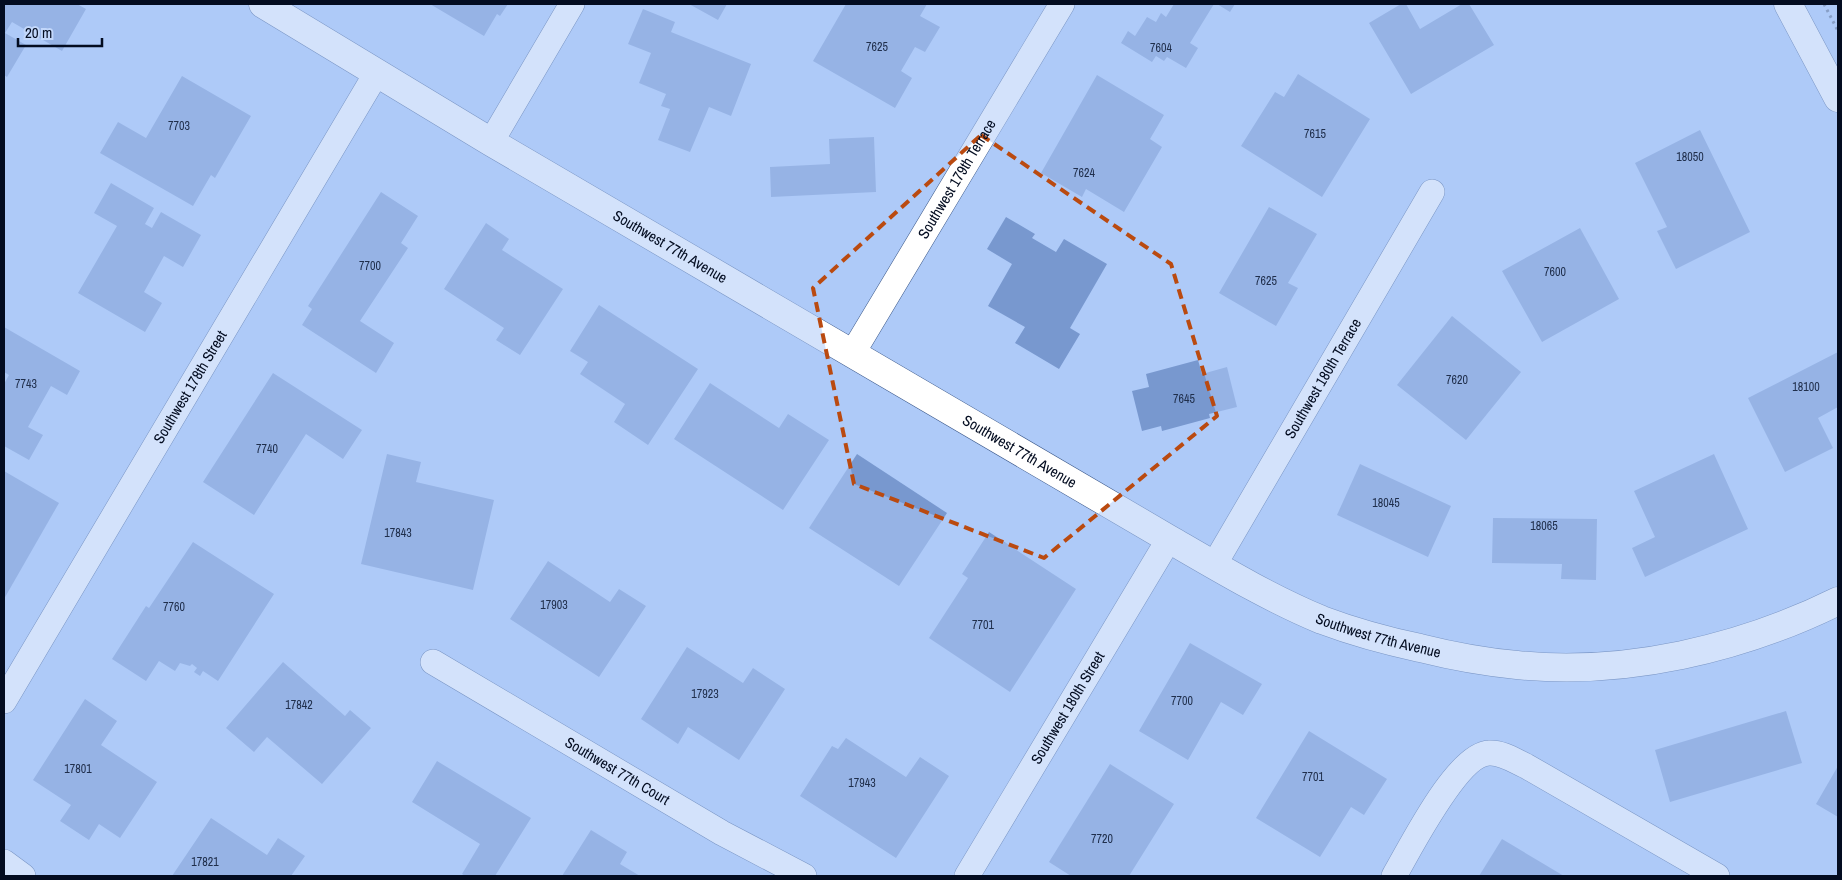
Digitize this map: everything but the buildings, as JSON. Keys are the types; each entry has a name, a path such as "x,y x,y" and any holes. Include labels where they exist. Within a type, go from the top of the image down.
{"street":[{"name":"Southwest 77th Avenue","path":"263,4 491,142 1169,539 1292,607 1324,620 1363,633 1438,652 1518,666 1556,668 1634,663 1706,651 1772,630 1838,601"},
{"path":"491,142 572,4"},
{"name":"Southwest 179th Terrace","path":"852,354 1062,4"},
{"path":"1788,4 1838,98"},
{"name":"Southwest 178th Street","path":"4,701 376,74"},
{"name":"Southwest 180th Terrace","path":"1214,565 1432,192"},
{"name":"Southwest 180th Street","path":"967,876 1169,539"},
{"name":"Southwest 77th Court","path":"433,662 722,833 804,876"},
{"path":"1394,876 1452,781 1478,756 1489,753 1501,755 1526,766 1717,876"},
{"path":"4,862 23,876"}],"path":[{"path":"1824,4 1838,30"}],"highlighted area":[{"path":"981,135 1171,264 1217,416 1044,558 854,484 813,288"}]}
